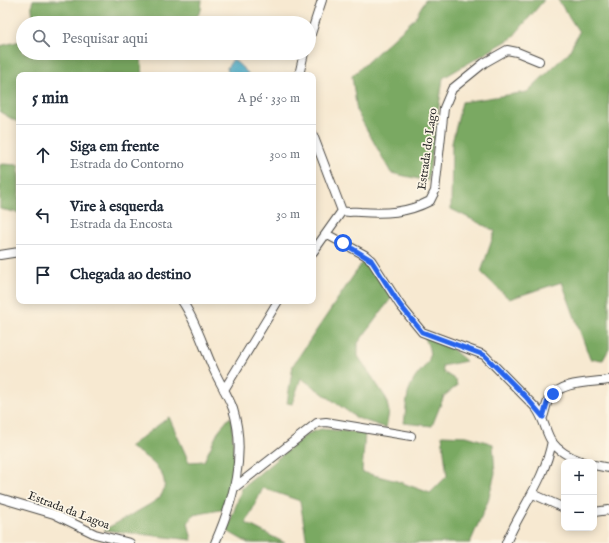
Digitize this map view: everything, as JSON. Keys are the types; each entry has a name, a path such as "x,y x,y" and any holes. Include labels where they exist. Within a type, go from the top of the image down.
{"street":[{"path":"316,18 322,0"},
{"name":"Estrada do Lago","path":"342,211 346,213 360,212 383,214 400,211 430,201 435,191 444,108 452,90 484,63 507,50 517,52 539,61"},
{"path":"300,72 302,60"},
{"path":"316,142 342,211 316,248"},
{"path":"326,234 364,254 371,260 400,305 422,332 484,355 526,397 543,417 552,441 562,452 577,459"},
{"path":"0,255 16,252"},
{"path":"183,304 233,409 238,437 239,456 234,488 226,519 215,543"},
{"path":"224,390 276,304"},
{"path":"543,417 548,400 558,390 578,384 609,380"},
{"path":"234,488 317,423 326,422 411,436"},
{"path":"506,543 512,528 533,494 549,458 552,441"},
{"path":"597,466 609,468"},
{"path":"533,494 561,507"},
{"name":"Estrada da Lagoa","path":"0,498 54,514 94,534 130,543"},
{"path":"597,512 609,510"}],"green space":[{"path":"33,0 202,0 201,10 197,16 33,16"},
{"path":"425,0 544,0 512,38 443,78 428,181 391,173 357,112 352,76 415,18"},
{"path":"558,0 609,0 609,349 603,360 590,359 562,282 509,299 481,272 495,231 451,209 452,143 462,102 527,92 569,52 579,32"},
{"path":"16,42 16,60 141,60 143,72 16,72 16,121 0,112 0,46"},
{"path":"0,165 16,165 16,212 0,209"},
{"path":"364,260 392,297 358,343 358,356 386,398 389,412 386,428 357,418 301,378 292,404 287,403 293,365"},
{"path":"423,334 448,345 466,361 442,366 443,372 456,380 457,386 444,396 432,426 404,423 409,389 428,362 429,358 430,352 428,344"},
{"path":"169,417 189,462 204,461 219,430 230,417 232,420 234,468 226,509 193,515 188,523 192,540 104,530 160,497 164,489 164,481 161,474 143,455 129,447"},
{"path":"321,429 365,433 362,472 397,481 430,493 447,476 442,435 467,436 493,444 495,473 488,501 470,543 307,543 300,501 263,488 246,523 285,543 248,543 227,531 242,488 307,434"}],"water":[{"path":"232,60 234,60 247,72 228,72 227,68"}],"route":[{"path":"343,243 364,254 371,260 400,305 422,332 484,355 526,397 543,417 548,400 553,394"}]}
